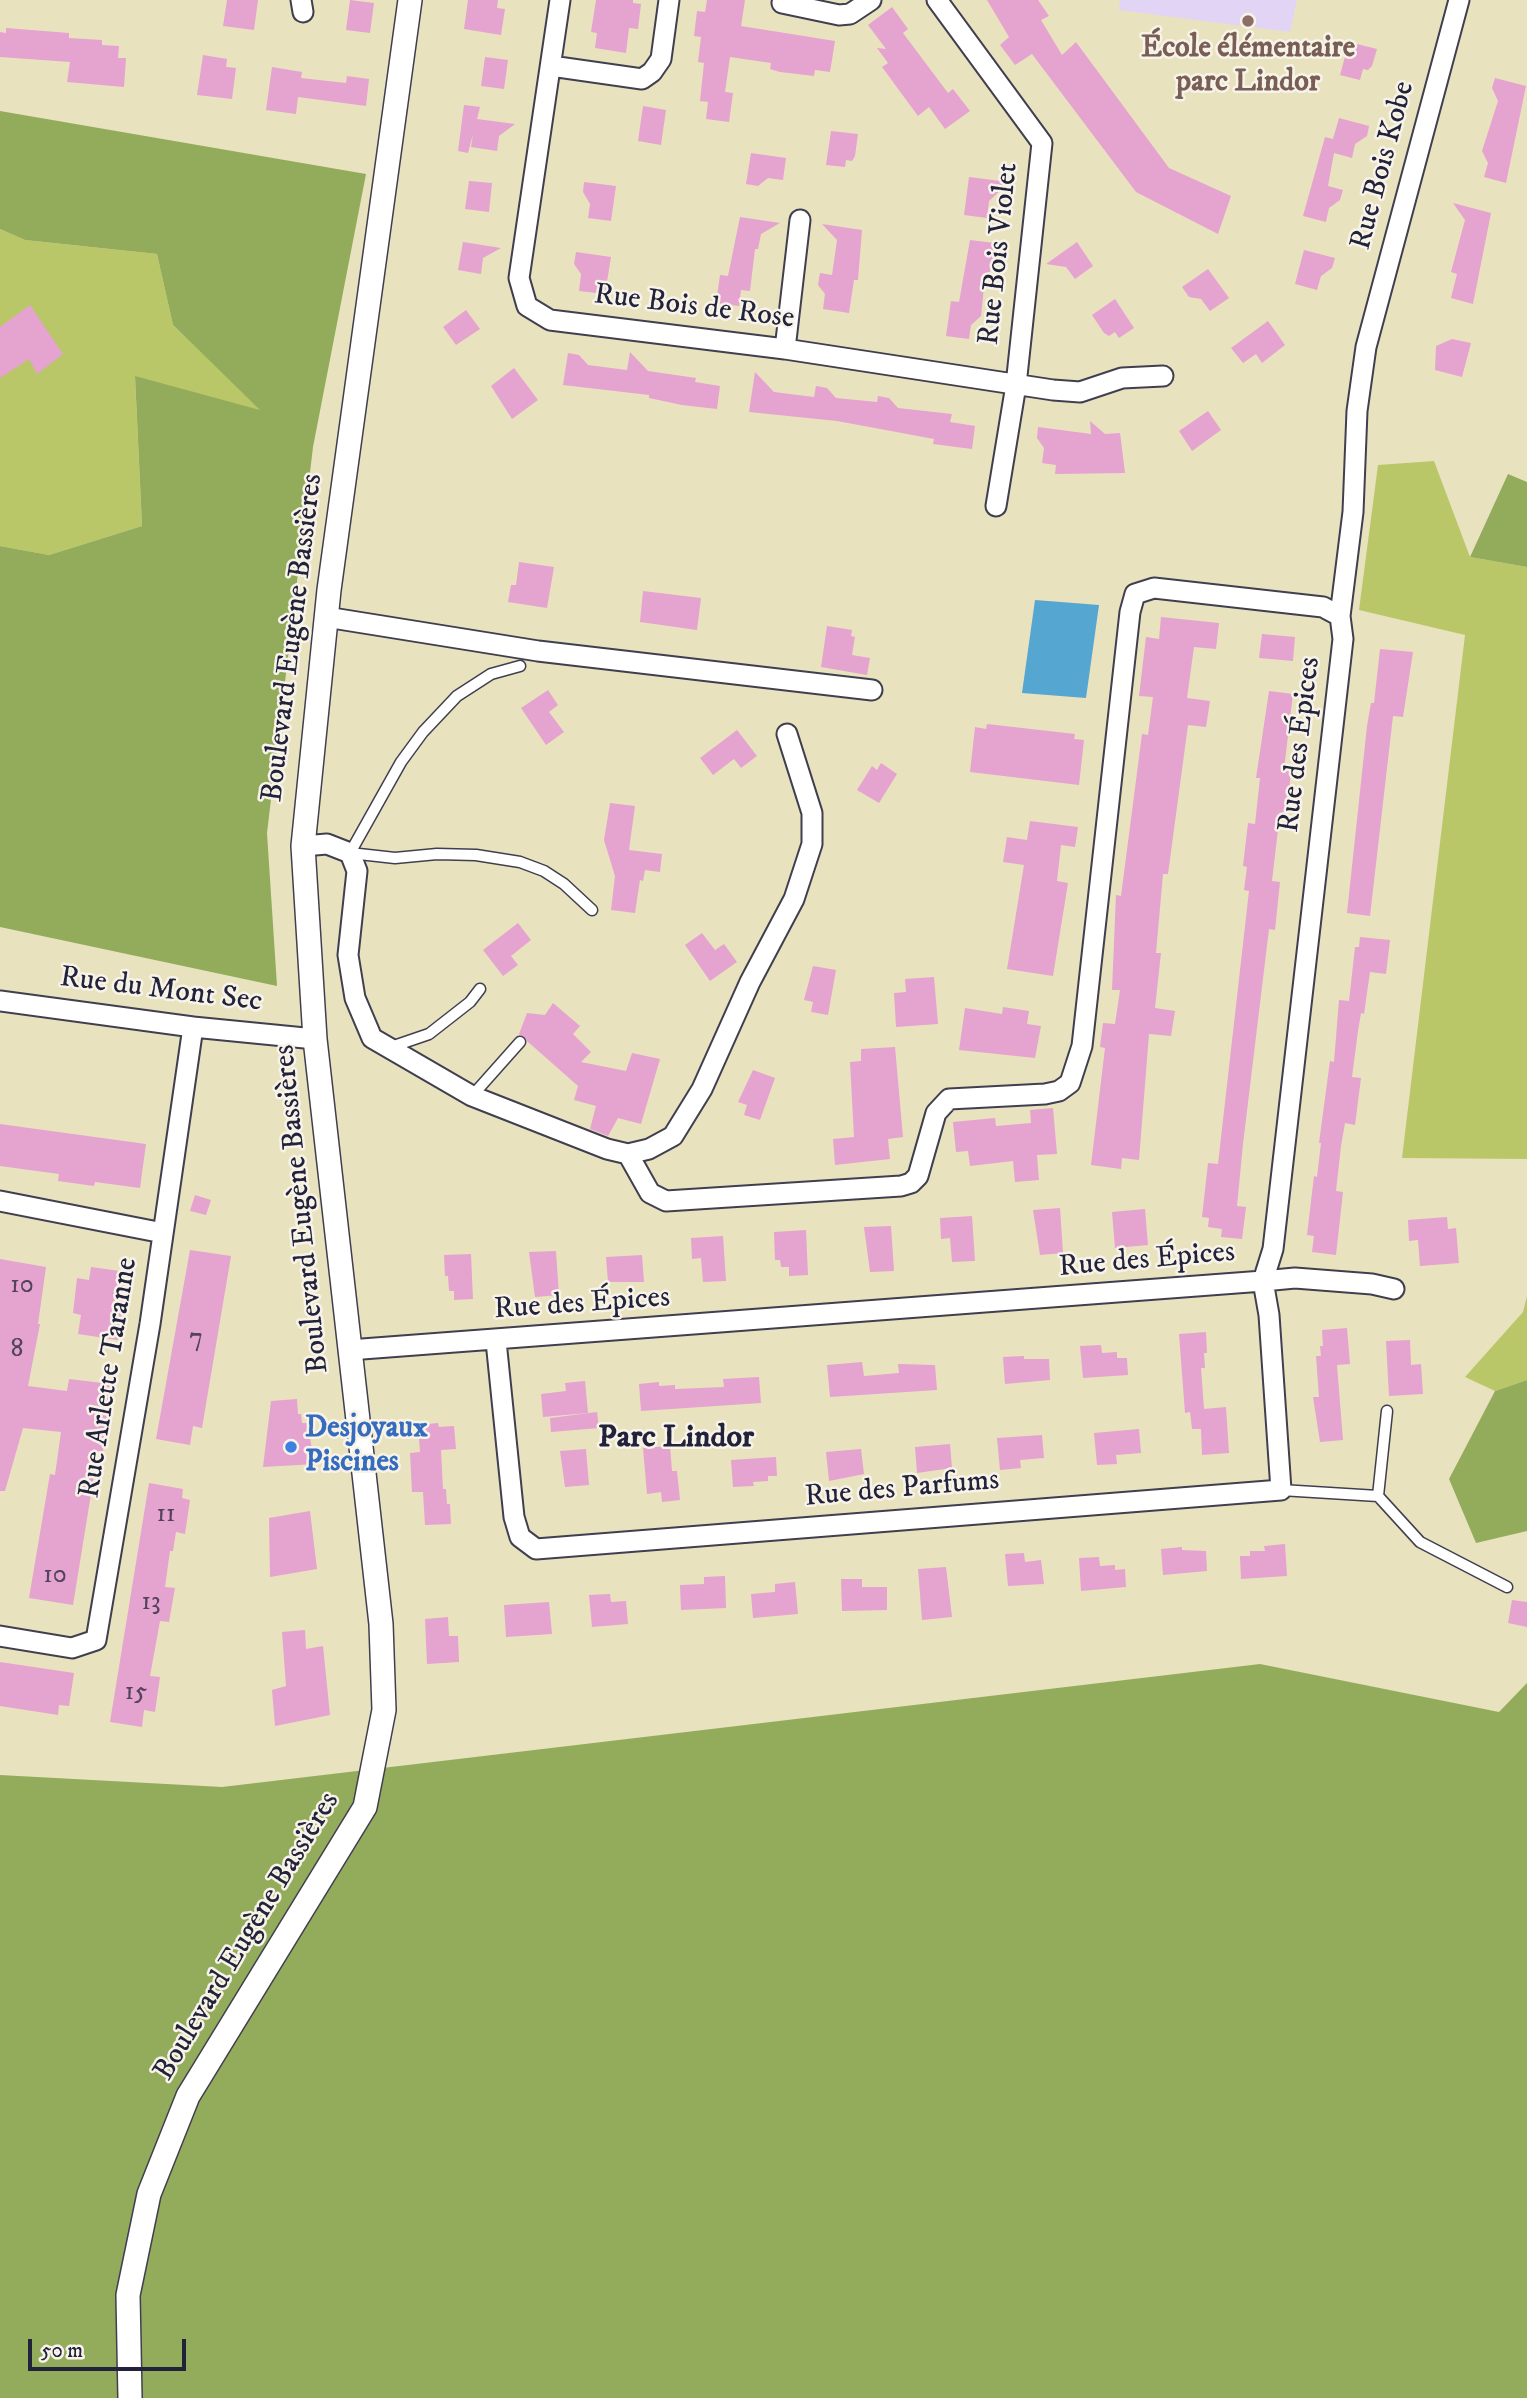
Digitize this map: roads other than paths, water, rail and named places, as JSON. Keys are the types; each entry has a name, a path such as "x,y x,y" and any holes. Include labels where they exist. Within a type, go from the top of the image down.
{"street":[{"name":"Boulevard Eugène Bassières","path":"130,2398 128,2295 149,2194 188,2096 365,1807 384,1710 381,1624 315,1039 303,846 326,617 410,0"},
{"name":"Rue Bois de Rose","path":"560,0 519,278 527,306 550,320 785,349 1016,385 1080,392 1122,378 1163,376"},
{"path":"551,66 642,79 652,72 661,59 669,0"},
{"path":"782,3 839,15 850,14 870,0"},
{"name":"Rue Bois Violet","path":"937,0 1042,144 1016,385 996,506"},
{"name":"Rue Bois Kobe","path":"1340,615 1353,512 1357,411 1366,347 1459,0"},
{"path":"785,349 800,220"},
{"path":"628,1154 650,1193 666,1200 901,1186 911,1183 918,1176 936,1113 949,1099 1045,1094 1059,1091 1070,1083 1082,1046 1130,612 1135,594 1154,588 1323,607 1340,615"},
{"name":"Rue des Épices","path":"349,1350 1263,1281 1274,1236 1343,639 1340,615"},
{"path":"326,617 538,651 872,690"},
{"path":"303,846 327,844 351,853 357,872 348,954 355,998 372,1038 472,1096 607,1149 628,1154 649,1149 673,1136 702,1089 750,982 794,899 811,844 812,813 787,734"},
{"name":"Rue du Mont Sec","path":"0,1001 193,1027 315,1039"},
{"name":"Rue Arlette Taranne","path":"0,1636 72,1648 96,1640 163,1233 193,1027"},
{"path":"0,1201 163,1233"},
{"path":"1281,1490 1269,1315 1263,1281 1295,1278 1372,1284 1394,1289"},
{"name":"Rue des Parfums","path":"496,1341 514,1517 520,1537 536,1549 1281,1490"}],"lane":[{"path":"520,666 491,674 457,696 423,732 401,762 351,853 395,858 437,854 476,855 520,862 544,871 564,884 592,910"},
{"path":"387,1048 412,1042 429,1034 470,1002 480,989"},
{"path":"472,1096 520,1042"},
{"path":"1378,1496 1387,1411"},
{"path":"1281,1490 1378,1496 1412,1536 1507,1587"}],"water":[{"path":"1035,600 1099,605 1086,698 1022,693"}],"place":[{"name":"École élémentaire parc Lindor","path":"1248,21"},
{"name":"Desjoyaux Piscines","path":"291,1447"}],"district":[{"name":"Parc Lindor","path":"676,1439"}]}
